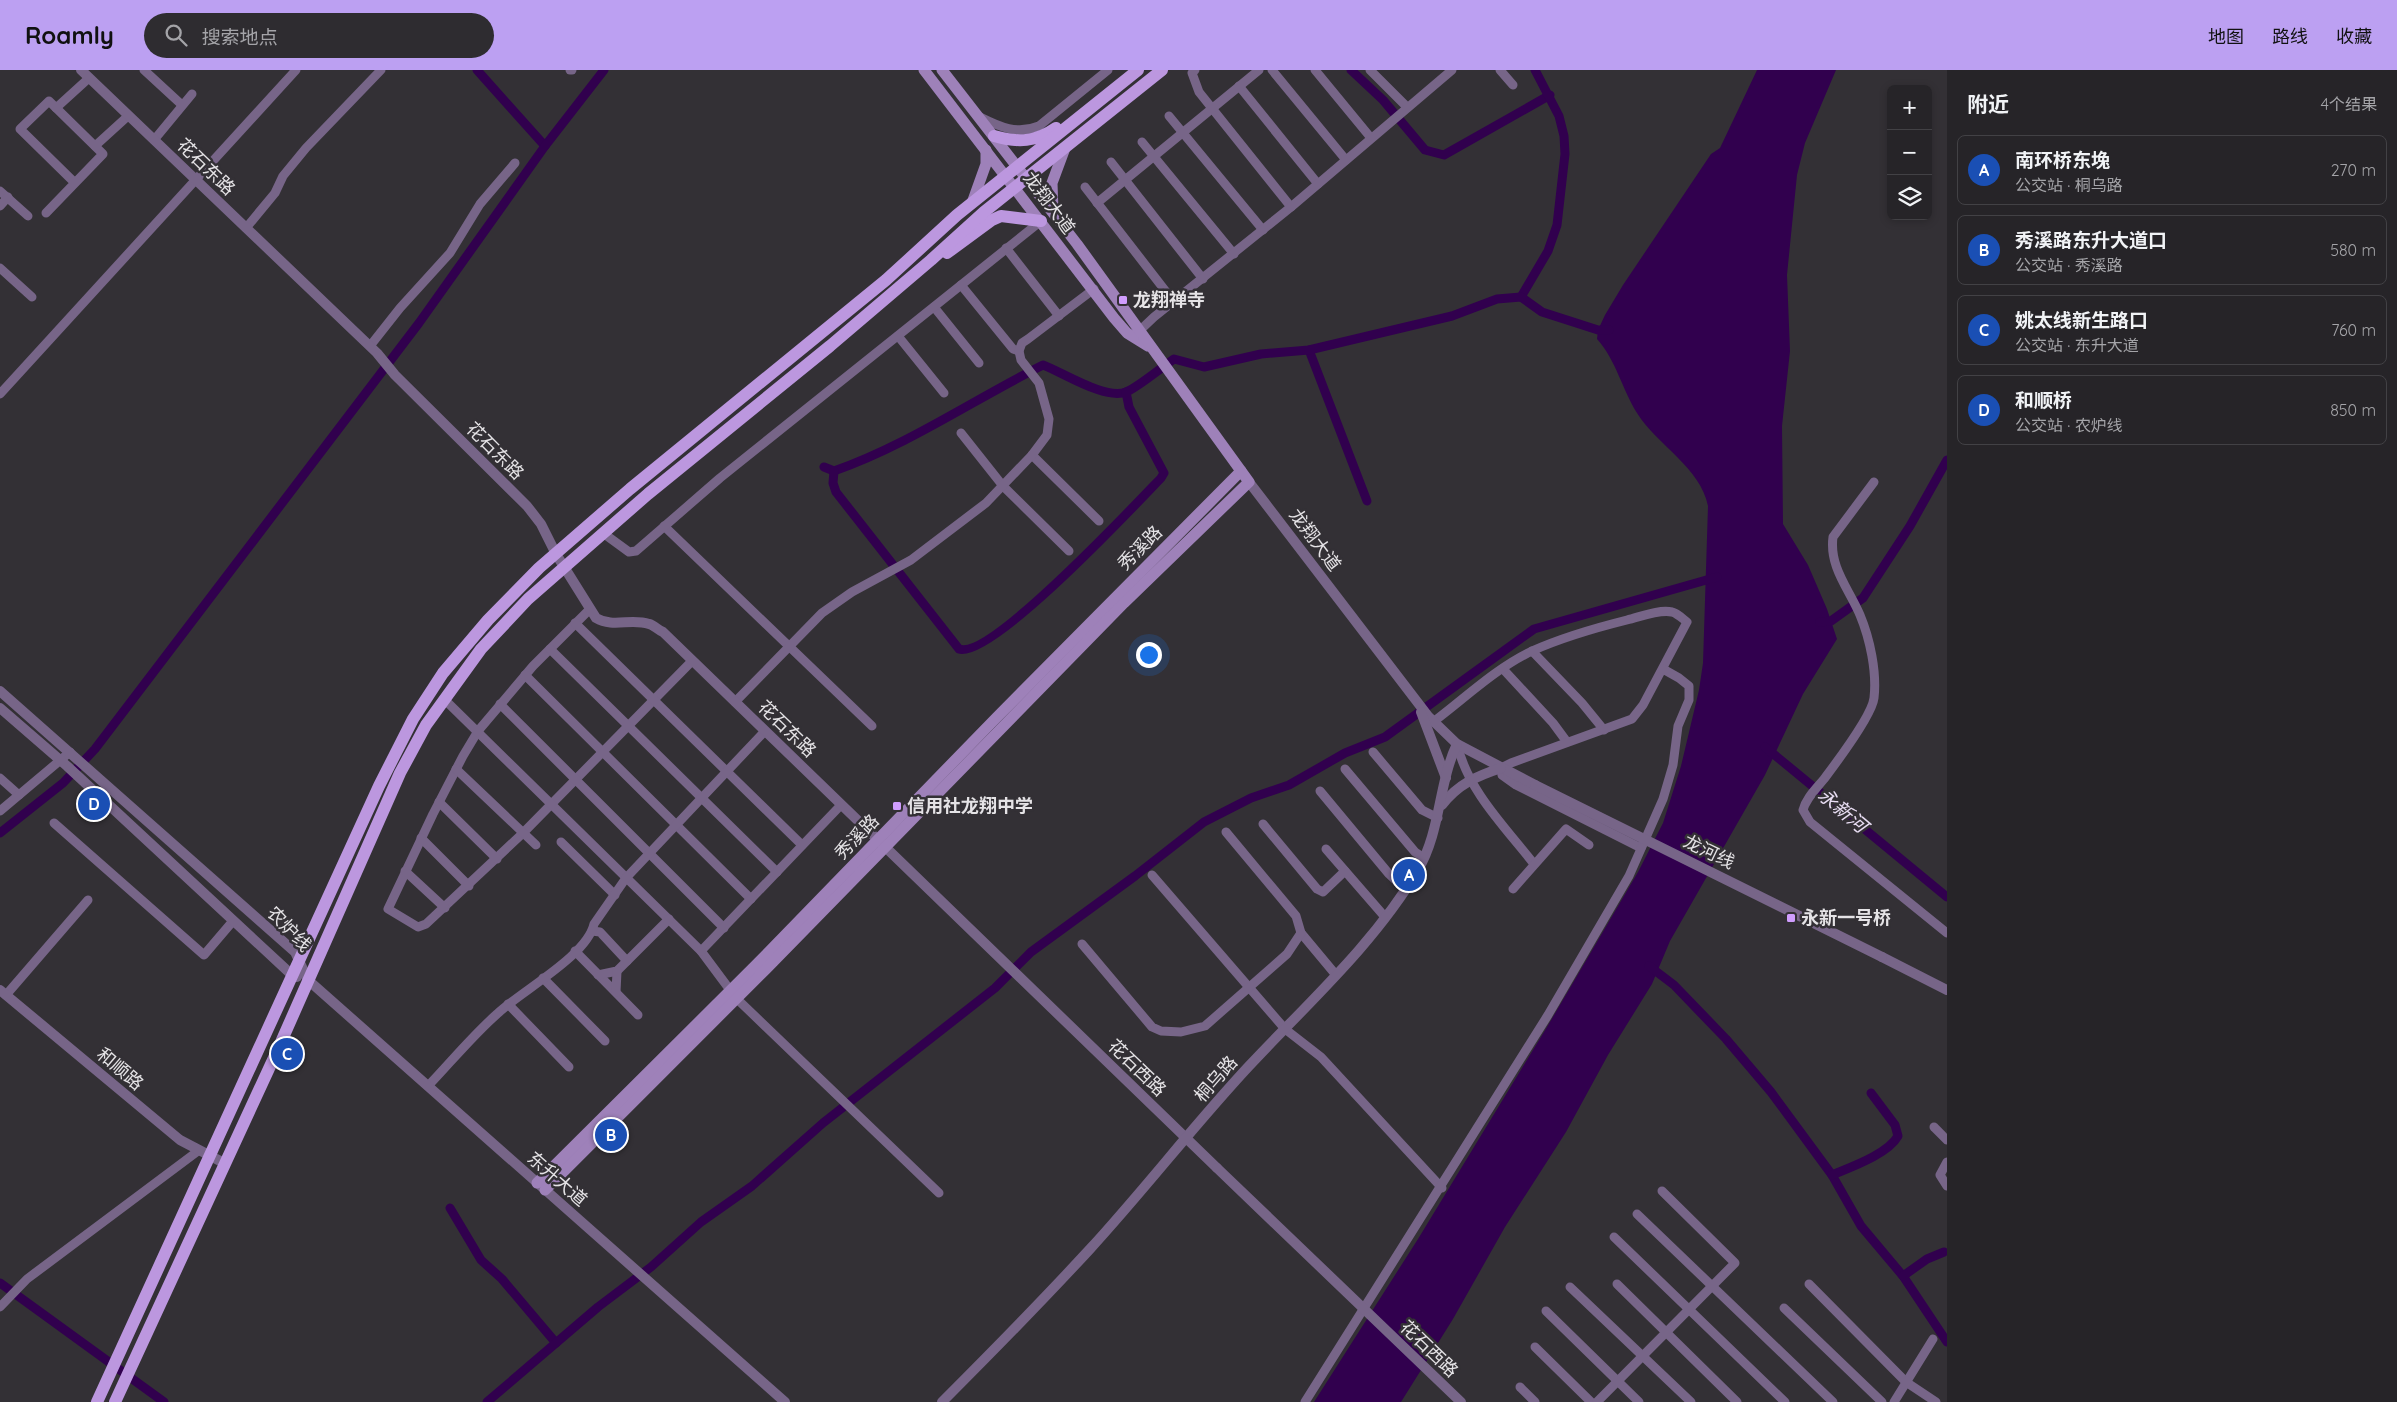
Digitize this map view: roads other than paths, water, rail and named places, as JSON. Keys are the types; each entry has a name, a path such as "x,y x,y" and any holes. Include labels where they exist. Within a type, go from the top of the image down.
{"main road":[{"name":"龙翔大道","path":"924,70 1127,333 1137,334"},
{"name":"龙翔大道","path":"942,70 1054,213 1137,334 1154,351 1249,482"},
{"path":"97,1402 203,1154 300,959 379,786 423,703 443,673 488,620 556,554 630,490 886,280 927,240 1138,70"},
{"path":"117,1398 308,980 400,773 426,725 496,632 564,566 708,443 932,260 984,212 1162,70"},
{"path":"994,136 1021,142 1034,139 1047,134 1085,106 1110,92"},
{"path":"1054,213 1052,183 1065,148"},
{"path":"972,203 986,164 986,150"},
{"path":"932,260 950,251 992,220 1001,216 1041,222"},
{"name":"秀溪路","path":"882,843 997,717 1241,471"},
{"name":"秀溪路","path":"541,1187 882,843 1249,482"}],"street":[{"name":"花石东路","path":"81,70 373,349 395,375 527,506 541,524 556,554 596,618 603,622 650,624 663,632 882,843"},
{"path":"144,70 182,105"},
{"path":"0,394 197,181 296,70"},
{"path":"246,228 275,193 283,176 306,148 381,70"},
{"path":"979,117 1010,130 1027,131 1039,126 1108,70"},
{"path":"1195,70 1192,74 1194,82 1212,108 1291,207"},
{"path":"1097,202 1259,70"},
{"path":"1272,70 1346,160"},
{"path":"1315,70 1371,138"},
{"path":"1370,70 1406,109"},
{"path":"1137,334 1291,207 1452,70"},
{"path":"1500,70 1512,84"},
{"path":"56,108 89,78"},
{"path":"1239,86 1318,184"},
{"path":"154,140 192,94"},
{"path":"46,213 75,183 102,154 49,100 20,129 75,183"},
{"path":"95,146 128,116"},
{"path":"1169,116 1263,230"},
{"path":"1142,142 1234,254"},
{"path":"1111,162 1203,279"},
{"path":"373,349 400,308 450,253 480,204 515,163"},
{"path":"1085,187 1174,302"},
{"path":"0,191 28,216"},
{"path":"0,206 8,197"},
{"path":"603,533 628,552 636,551 664,526 1006,248 1041,222"},
{"path":"1006,248 1058,316"},
{"path":"0,268 32,297"},
{"path":"961,285 1013,349 1019,351"},
{"path":"735,702 822,613 837,601 911,560 986,503 1032,455 1047,435 1049,419 1039,383 1021,360 1019,351 1022,343 1094,289"},
{"path":"934,307 979,363"},
{"path":"898,336 944,393"},
{"path":"961,433 1004,486 1068,550"},
{"path":"1032,455 1099,521"},
{"name":"龙翔大道","path":"1249,482 1416,702 1430,719 1457,744"},
{"path":"1874,482 1833,537 1833,558 1849,597 1859,614 1874,674 1872,706 1827,774 1804,803 1804,815 1810,822 1947,933"},
{"path":"664,526 872,726"},
{"path":"590,609 525,676 478,732 439,802 388,910 418,926 426,924 497,859 692,661"},
{"path":"1430,719 1532,651 1558,640 1598,627 1661,612 1672,612 1688,622 1638,714 1623,724 1567,742 1470,780 1458,787 1440,808"},
{"path":"575,623 802,845"},
{"path":"550,649 777,872"},
{"path":"1532,651 1604,730"},
{"path":"1503,669 1553,723 1567,742"},
{"path":"1305,1402 1442,1188 1558,998 1615,901 1641,848 1662,799 1673,765 1678,726 1689,700 1688,686 1679,678 1663,670"},
{"path":"525,676 751,899"},
{"name":"农炉线","path":"0,690 300,959 308,980"},
{"path":"444,699 701,951 733,994 939,1193"},
{"path":"1416,702 1446,779"},
{"path":"500,704 724,928"},
{"name":"农炉线","path":"0,708 83,781 292,975 308,980"},
{"path":"428,1086 494,1016 585,942 594,924 626,878 765,731"},
{"path":"1457,744 1463,766 1470,780 1486,804 1534,864"},
{"name":"桐乌路","path":"942,1402 1091,1248 1248,1067 1336,976 1385,917 1406,890 1424,858 1438,818 1449,760 1457,744"},
{"name":"龙河线","path":"1457,744 1501,768 1947,990"},
{"path":"1373,752 1422,810 1438,818"},
{"path":"0,810 64,764 73,754"},
{"path":"1501,768 1502,775 1516,786 1641,848"},
{"path":"456,769 536,845"},
{"path":"1345,770 1415,852 1424,858"},
{"path":"0,778 19,795"},
{"path":"1320,791 1389,874 1406,890"},
{"path":"439,802 497,859"},
{"path":"701,951 841,804"},
{"path":"54,823 204,954 233,921"},
{"path":"1263,824 1317,889 1323,892 1345,871"},
{"path":"1513,889 1566,829 1589,845"},
{"path":"1226,832 1296,916 1301,933 1336,976"},
{"path":"421,838 469,886"},
{"path":"561,842 615,895"},
{"name":"花石西路","path":"882,843 1460,1402"},
{"path":"1326,849 1385,917"},
{"path":"405,871 445,908"},
{"path":"1152,875 1285,1029 1321,1058 1442,1188"},
{"path":"3,992 88,900"},
{"path":"616,992 618,971 669,919"},
{"path":"592,931 600,932 627,961"},
{"path":"1082,944 1152,1027 1161,1031 1181,1032 1205,1026 1287,954 1301,933"},
{"path":"575,951 638,1014"},
{"path":"598,974 618,971"},
{"path":"543,978 605,1041"},
{"name":"东升大道","path":"308,980 541,1187 648,1278 784,1402"},
{"name":"和顺路","path":"3,992 180,1140 203,1154 224,1163"},
{"path":"508,1004 569,1067"},
{"path":"1934,1127 1947,1140"},
{"path":"0,1307 26,1280 203,1154"},
{"path":"1947,1162 1940,1175 1947,1186"},
{"path":"1597,1402 1735,1263 1662,1191"},
{"path":"1637,1214 1833,1402"},
{"path":"1614,1237 1785,1402"},
{"path":"1617,1284 1737,1402"},
{"path":"1809,1284 1889,1362 1906,1382 1936,1402"},
{"path":"1570,1287 1691,1402"},
{"path":"1784,1308 1882,1402"},
{"path":"1546,1311 1639,1402"},
{"path":"1894,1402 1933,1338"},
{"path":"1535,1347 1591,1402"},
{"path":"1520,1387 1535,1402"}],"waterway":[{"path":"477,70 545,146"},
{"path":"0,833 63,783 95,749 419,323 545,146 604,70"},
{"path":"1351,70 1383,100 1425,150 1444,155 1550,95"},
{"path":"1521,297 1548,251 1557,225 1565,154 1564,136 1559,116 1535,70"},
{"path":"824,467 834,471 888,448 1043,365 1096,389 1107,392 1126,392 1174,359 1204,367 1261,354 1309,350 1452,316 1497,299 1521,297 1542,312 1598,330 1609,330"},
{"path":"1309,350 1367,501"},
{"path":"834,471 833,483 836,492 959,649 976,646 1000,631 1062,578 1123,518 1164,473 1129,407 1126,392"},
{"path":"1820,622 1831,621 1863,598 1910,526 1947,460"},
{"path":"487,1402 598,1307 651,1267 701,1222 752,1186 823,1123 995,988 1031,952 1135,876 1204,822 1251,798 1289,785 1345,753 1385,737 1534,629 1717,577"},
{"name":"永新河","path":"1765,747 1947,897"},
{"path":"1649,966 1674,985 1726,1039 1771,1092 1832,1175 1861,1226 1903,1276 1947,1342"},
{"path":"1832,1175 1878,1154 1893,1143 1898,1136 1895,1125 1871,1093"},
{"path":"450,1208 481,1260 502,1279 556,1343"},
{"path":"1903,1276 1927,1259 1944,1252"},
{"path":"0,1283 164,1402"}],"place":[{"name":"龙翔禅寺","path":"1123,300"},
{"name":"和顺桥","path":"94,804"},
{"name":"信用社龙翔中学","path":"897,806"},
{"name":"南环桥东堍","path":"1409,875"},
{"name":"永新一号桥","path":"1791,918"},
{"name":"姚太线新生路口","path":"287,1054"},
{"name":"秀溪路东升大道口","path":"611,1135"}]}
